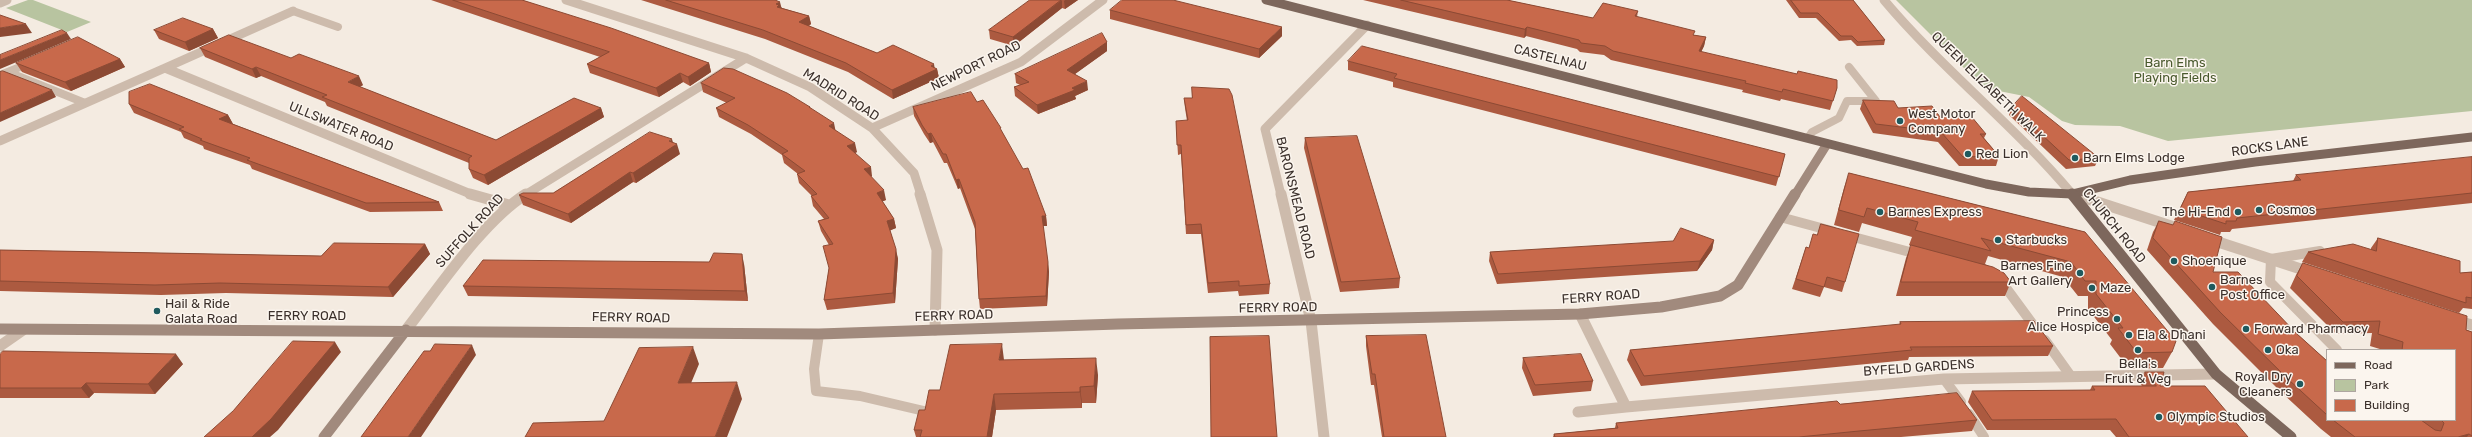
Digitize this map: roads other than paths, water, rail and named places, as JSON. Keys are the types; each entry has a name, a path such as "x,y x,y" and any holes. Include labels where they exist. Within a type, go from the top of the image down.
{"main road":[{"name":"CASTELNAU","path":"1266,0 1827,144"},
{"name":"ROCKS LANE","path":"2072,194 2130,180 2255,162 2472,137"},
{"name":"CHURCH ROAD","path":"1827,144 1986,184 2029,192 2072,194 2216,374 2291,437"}],"street":[{"path":"0,3 7,0"},
{"name":"MADRID ROAD","path":"566,0 746,58 810,87 872,128 914,173 937,250 935,330"},
{"name":"NEWPORT ROAD","path":"872,128 1021,62 1103,0"},
{"name":"QUEEN ELIZABETH WALK","path":"1884,0 1906,26 2041,157 2072,194"},
{"path":"0,141 293,11"},
{"name":"BARONSMEAD ROAD","path":"1311,322 1265,129 1367,25"},
{"name":"SUFFOLK ROAD","path":"324,437 470,248 509,205 746,58"},
{"name":"ULLSWATER ROAD","path":"165,68 477,197 509,205"},
{"name":"FERRY ROAD","path":"0,329 406,330 818,334 1118,324 1311,322 1580,314 1661,307 1720,296 1738,285 1827,144"},
{"path":"2072,194 2183,230"},
{"path":"2196,235 2324,276"},
{"path":"1580,314 1626,407"},
{"path":"2442,316 2472,325"},
{"path":"1311,322 1324,437"},
{"path":"0,346 23,330"},
{"name":"BYFELD GARDENS","path":"1578,412 1944,379 2070,375 2216,374"}],"lane":[{"path":"293,11 338,27"},
{"path":"0,75 38,60"},
{"path":"1808,138 1812,132 1839,118 1847,101 1876,101 1849,67"},
{"path":"8,72 85,103"},
{"path":"1780,217 1930,258"},
{"path":"2333,249 2271,259 2270,282 2336,349"},
{"path":"1990,274 2003,282 2070,375"},
{"path":"818,334 814,369 816,391 860,396 924,411"},
{"path":"1944,379 1984,437"}],"place":[{"name":"West Motor Company","path":"1900,121"},
{"name":"Red Lion","path":"1968,154"},
{"name":"Barn Elms Lodge","path":"2075,158"},
{"name":"Cosmos","path":"2259,210"},
{"name":"Barnes Express","path":"1880,212"},
{"name":"The Hi-End","path":"2238,212"},
{"name":"Starbucks","path":"1998,240"},
{"name":"Shoenique","path":"2174,261"},
{"name":"Barnes Fine Art Gallery","path":"2080,273"},
{"name":"Barnes Post Office","path":"2212,287"},
{"name":"Maze","path":"2092,288"},
{"name":"Hail & Ride Galata Road","path":"157,311"},
{"name":"Princess Alice Hospice","path":"2117,319"},
{"name":"Forward Pharmacy","path":"2246,329"},
{"name":"Ela & Dhani","path":"2129,335"},
{"name":"Bella's Fruit & Veg","path":"2138,350"},
{"name":"Oka","path":"2268,350"},
{"name":"Royal Dry Cleaners","path":"2300,384"},
{"name":"Olympic Studios","path":"2159,417"}],"park label":[{"name":"Barn Elms Playing Fields","path":"2175,70"}]}
